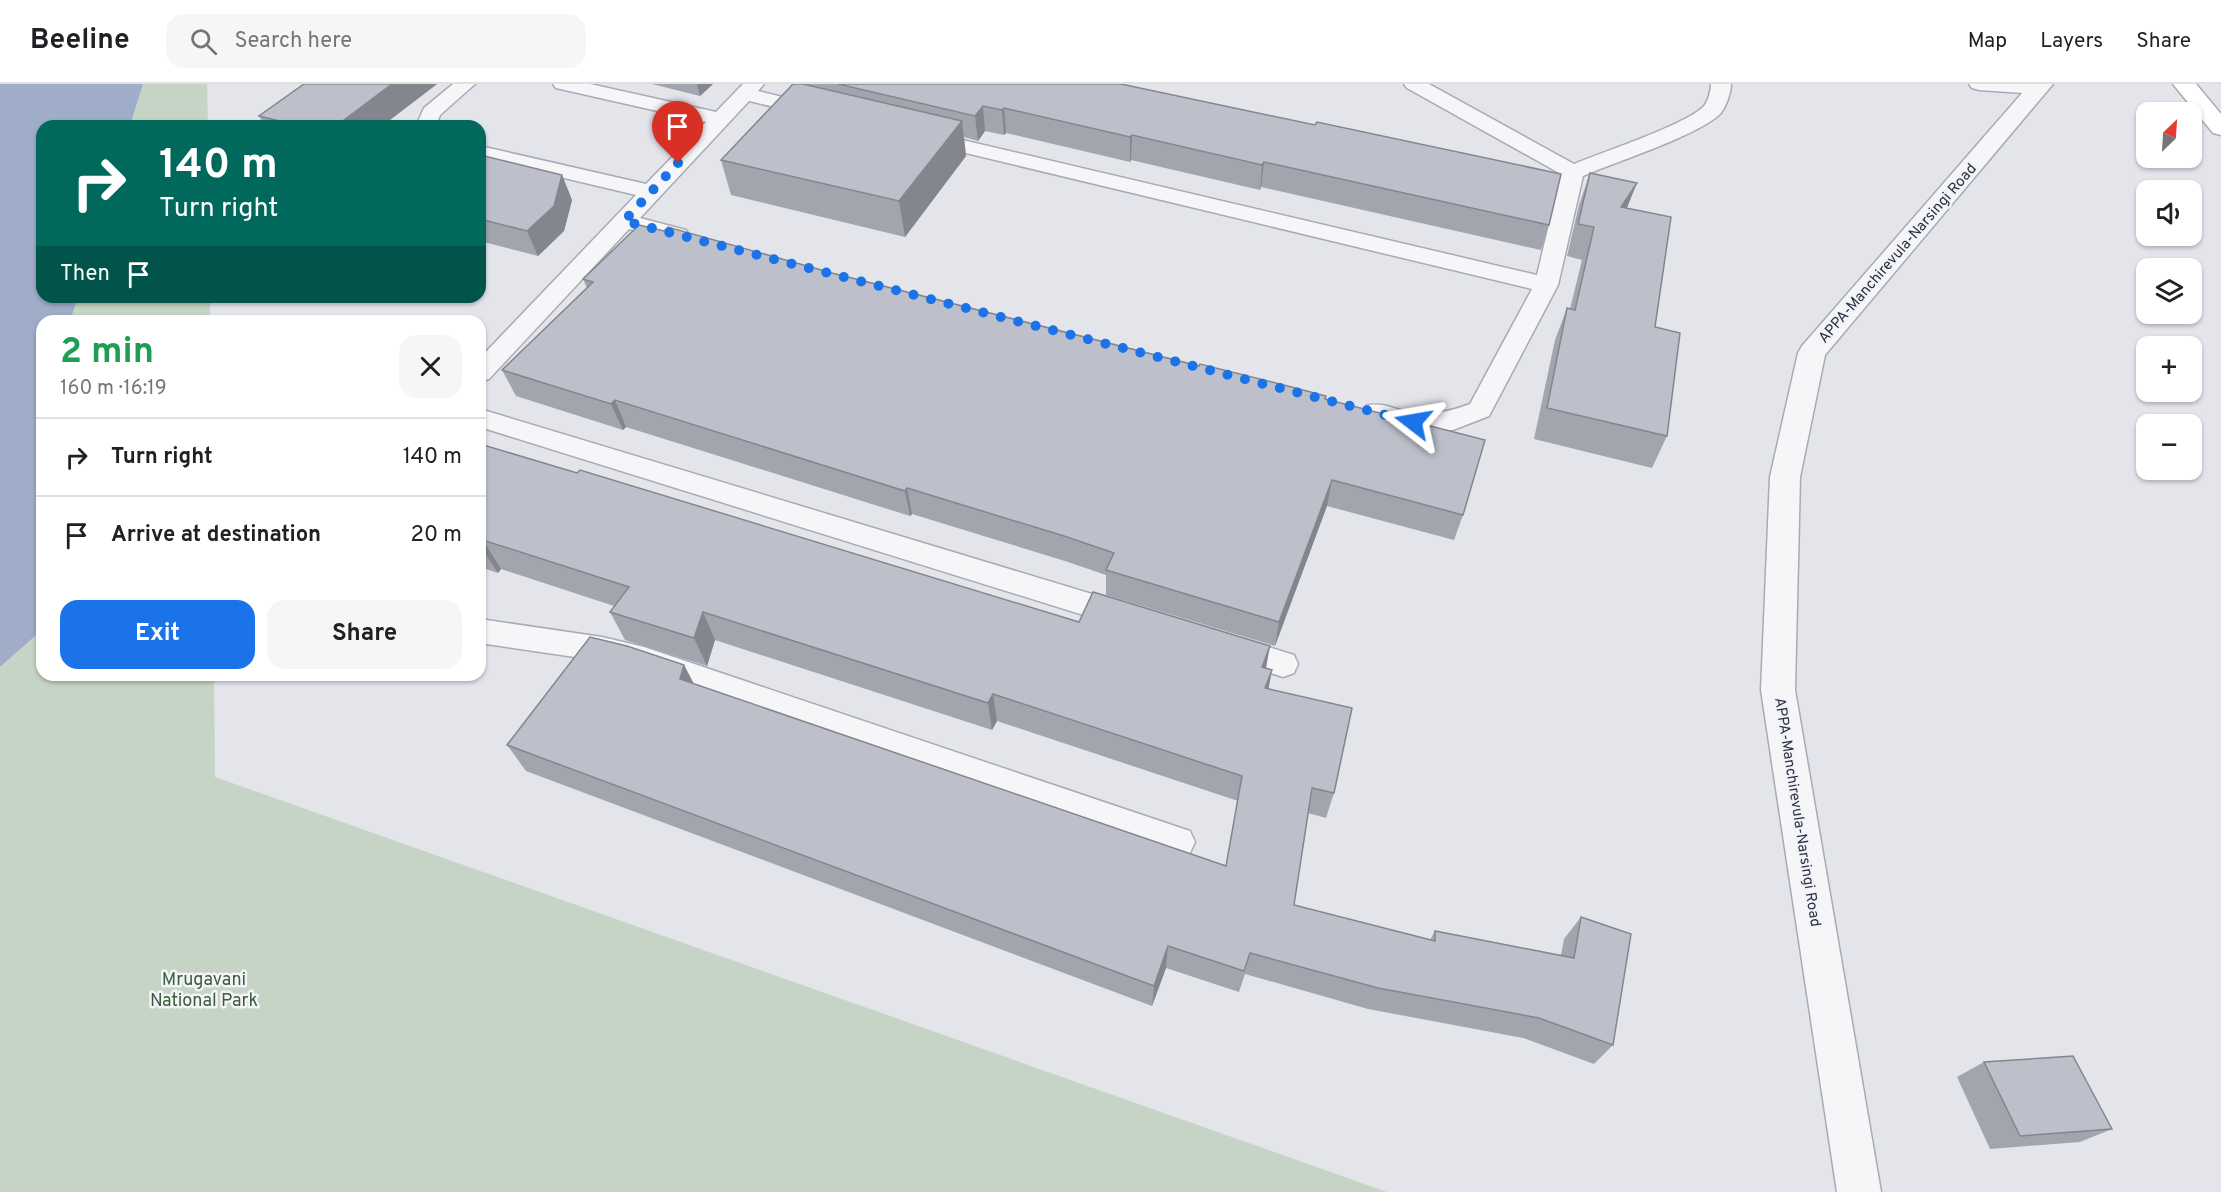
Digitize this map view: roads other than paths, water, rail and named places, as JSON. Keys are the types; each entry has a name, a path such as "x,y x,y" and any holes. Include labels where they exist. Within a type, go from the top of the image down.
{"main road":[{"path":"2184,84 2221,128"}],"street":[{"name":"APPA-Manchirevula-Narsingi Road","path":"1859,1192 1778,690 1785,477 1812,352 2041,86"}],"lane":[{"path":"428,120 431,112 465,84"},
{"path":"563,84 720,119"},
{"path":"1414,84 1573,172"},
{"path":"1573,172 1684,127 1712,110 1721,91 1721,84"},
{"path":"1978,84 2041,86"},
{"path":"486,368 748,89 837,116"},
{"path":"906,133 1546,285"},
{"path":"486,153 651,192"},
{"path":"1355,407 1413,422 1453,421 1480,411 1546,285 1573,172"},
{"path":"624,221 705,242"},
{"path":"486,420 1145,622"},
{"path":"486,631 602,649 644,659 1178,842"},
{"path":"1203,639 1283,664"}],"water":[{"path":"0,84 143,84 132,120 36,120 36,303 76,303 72,315 36,315 36,635 0,667"}],"park label":[{"name":"Mrugavani National Park","path":"204,989"}]}
